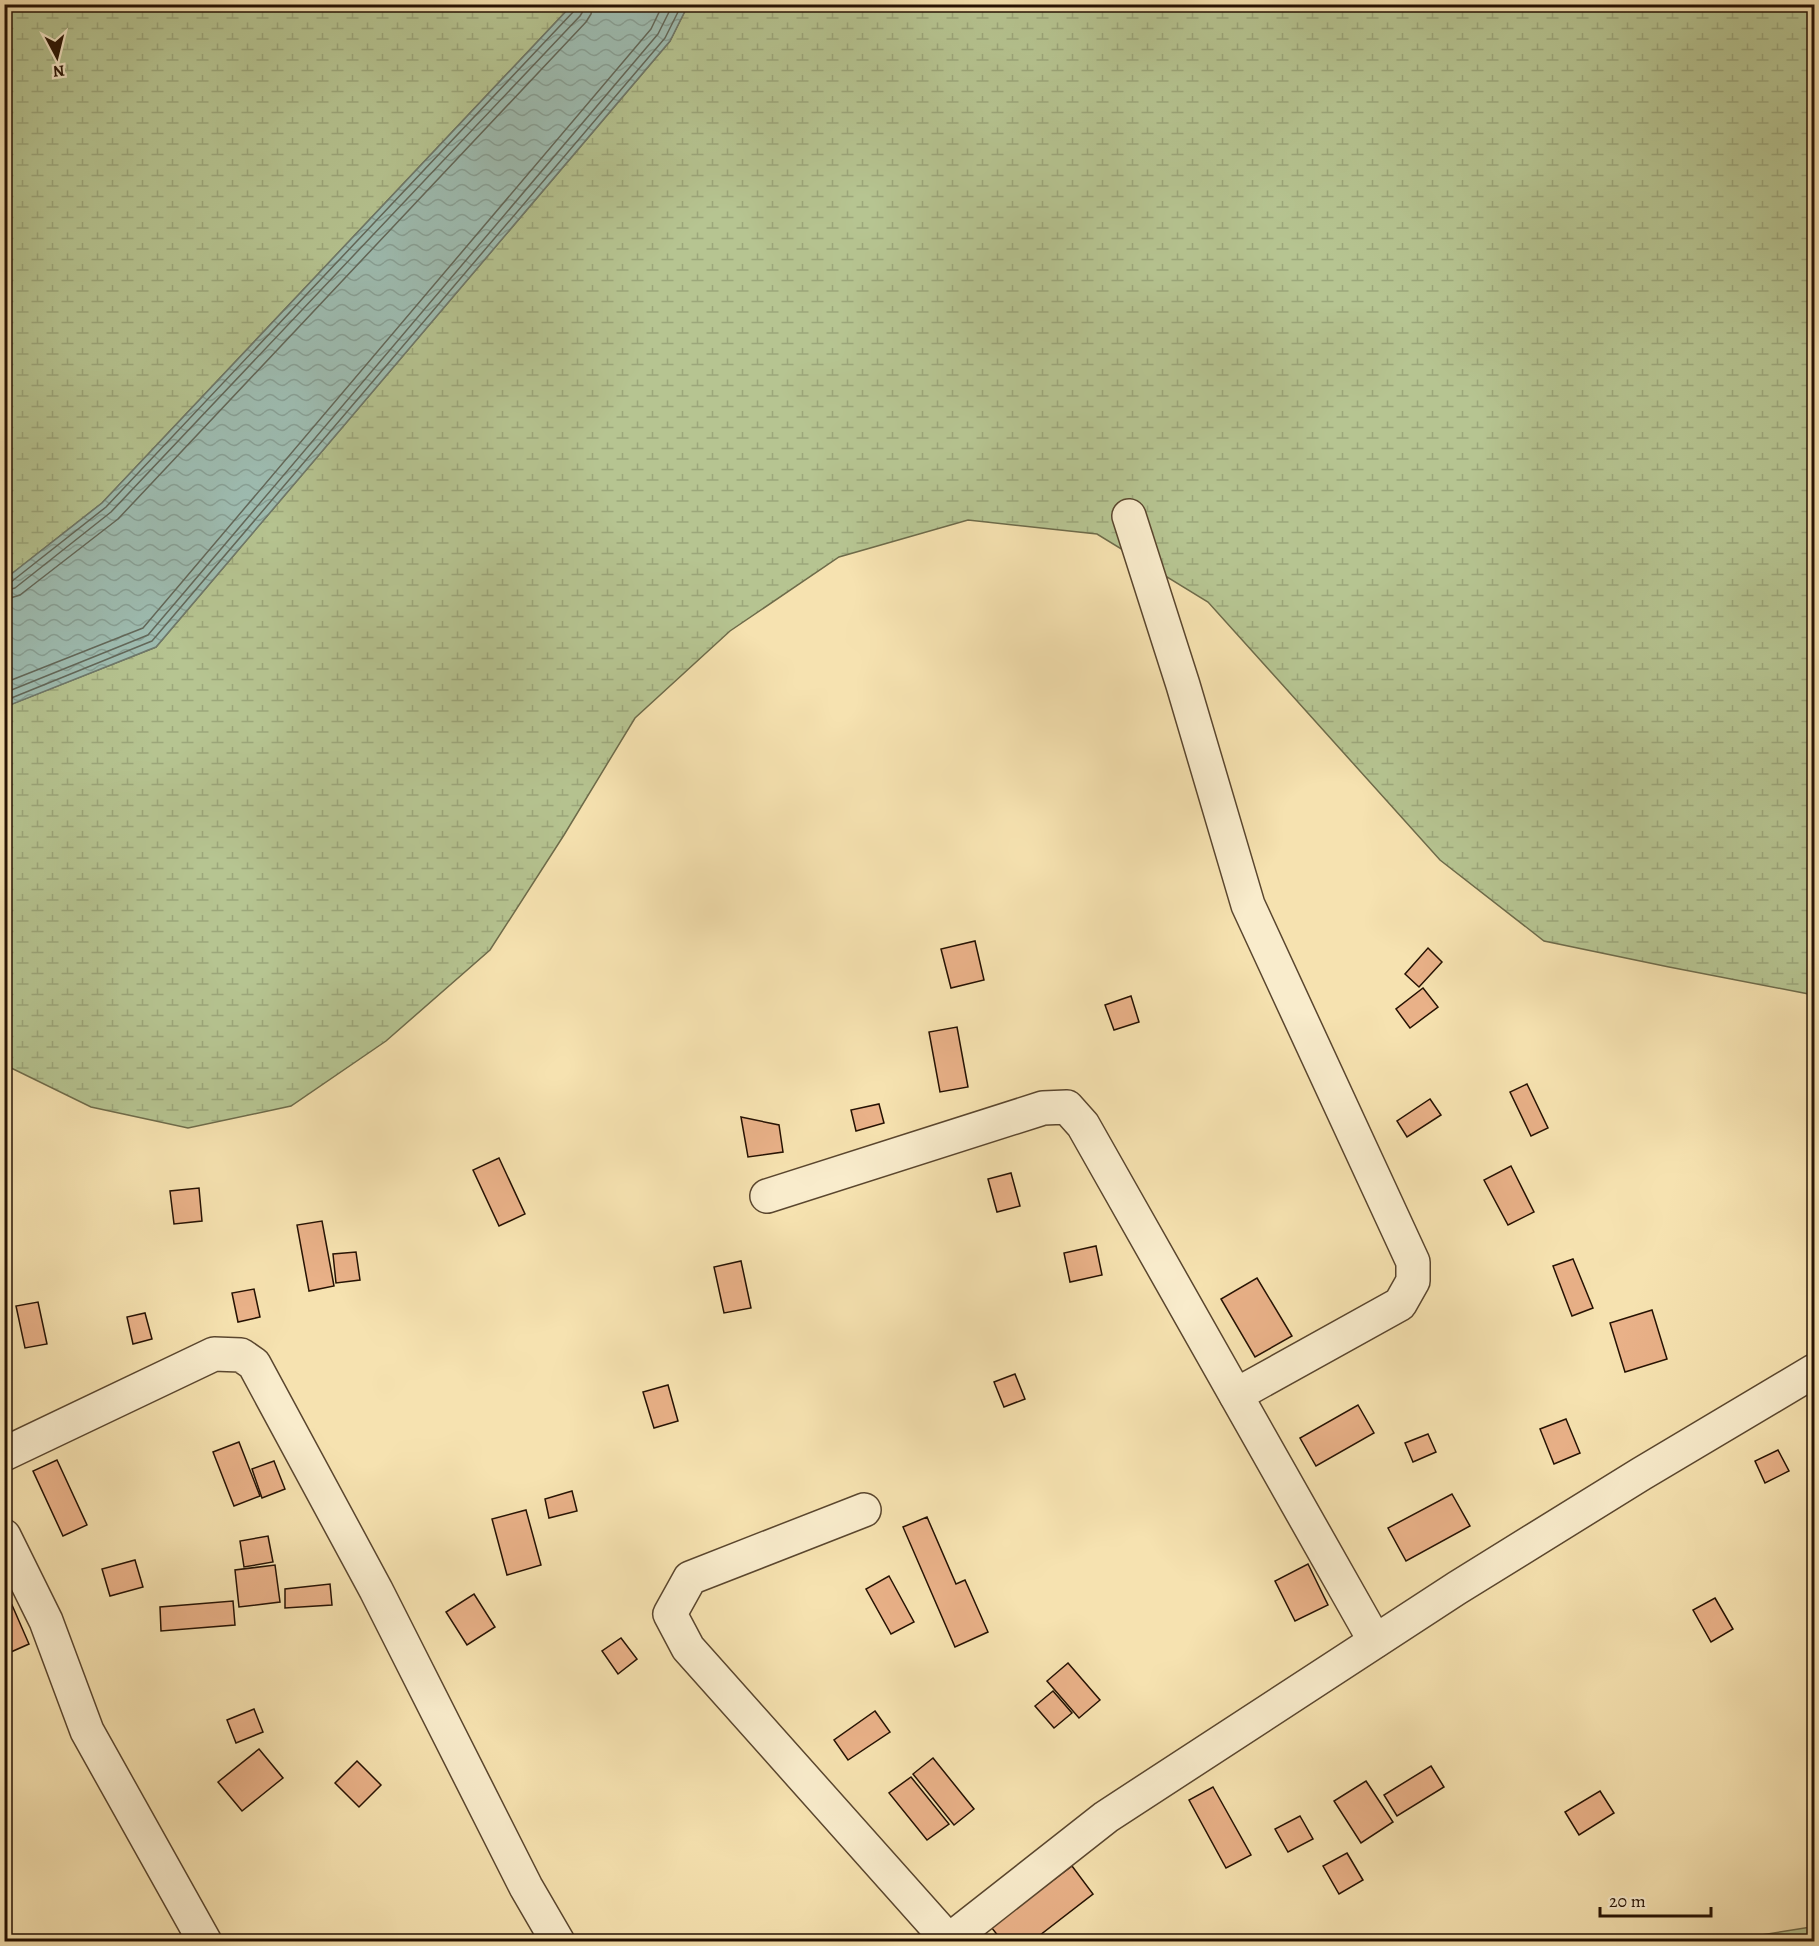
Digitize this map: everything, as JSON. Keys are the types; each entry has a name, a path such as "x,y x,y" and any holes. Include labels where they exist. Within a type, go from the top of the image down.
{"street":[{"path":"1129,516 1184,685 1248,905 1413,1262 1413,1281 1400,1304 1236,1395"},
{"path":"767,1196 1043,1108 1067,1107 1083,1125 1376,1641"},
{"path":"4,1454 214,1354 241,1355 254,1364 376,1590 526,1887 558,1941"},
{"path":"864,1510 690,1578 670,1614 688,1648 949,1941 1106,1817 1457,1588 1815,1371"},
{"path":"4,1536 46,1621 87,1731 205,1941"}],"green space":[{"path":"5,5 572,5 102,503 5,579"},
{"path":"688,5 1814,5 1814,995 1544,941 1440,860 1208,602 1097,534 968,520 839,557 730,631 635,718 564,835 490,950 386,1041 291,1106 188,1128 91,1107 5,1065 4,707 156,647 670,41"},
{"path":"1814,1926 1814,1941 1724,1941 1811,1927"}],"water":[{"path":"572,5 688,5 670,41 156,647 5,707 5,579 102,503"}],"building":[{"path":"975,941 984,980 951,988 941,949"},
{"path":"1428,948 1442,962 1419,987 1405,974"},
{"path":"1423,988 1438,1007 1410,1028 1396,1009"},
{"path":"1131,996 1139,1022 1114,1030 1105,1005"},
{"path":"957,1027 968,1087 940,1092 929,1032"},
{"path":"1527,1084 1548,1128 1531,1136 1510,1092"},
{"path":"1430,1099 1441,1115 1407,1137 1397,1121"},
{"path":"879,1104 884,1123 856,1131 851,1110"},
{"path":"741,1117 779,1125 783,1152 748,1157"},
{"path":"499,1158 525,1214 499,1226 473,1170"},
{"path":"1511,1166 1534,1212 1508,1225 1484,1180"},
{"path":"1011,1173 1020,1206 997,1212 988,1179"},
{"path":"199,1188 202,1221 174,1224 170,1191"},
{"path":"322,1221 334,1286 309,1291 297,1225"},
{"path":"1096,1246 1102,1275 1070,1282 1064,1253"},
{"path":"356,1252 360,1280 336,1283 333,1254"},
{"path":"1573,1259 1593,1308 1572,1316 1553,1266"},
{"path":"741,1261 751,1308 724,1313 714,1267"},
{"path":"1257,1278 1292,1336 1255,1357 1221,1299"},
{"path":"254,1289 260,1317 238,1322 232,1293"},
{"path":"38,1302 47,1344 25,1348 16,1306"},
{"path":"1652,1310 1667,1359 1625,1372 1610,1323"},
{"path":"145,1313 152,1339 133,1344 127,1317"},
{"path":"1015,1374 1025,1399 1004,1407 994,1382"},
{"path":"668,1385 678,1421 654,1428 643,1392"},
{"path":"1358,1405 1374,1433 1316,1466 1300,1438"},
{"path":"1566,1419 1580,1453 1554,1464 1540,1429"},
{"path":"1428,1434 1436,1452 1413,1462 1405,1443"},
{"path":"239,1442 260,1496 234,1506 213,1452"},
{"path":"1778,1450 1789,1471 1765,1483 1755,1461"},
{"path":"57,1460 87,1525 63,1536 33,1471"},
{"path":"274,1461 285,1489 262,1498 252,1469"},
{"path":"572,1491 577,1511 549,1518 545,1499"},
{"path":"1452,1494 1470,1526 1406,1561 1388,1528"},
{"path":"526,1510 541,1565 507,1575 492,1519"},
{"path":"927,1517 956,1584 965,1580 988,1632 955,1647 903,1527"},
{"path":"268,1536 273,1562 244,1567 240,1541"},
{"path":"135,1560 143,1587 110,1596 102,1569"},
{"path":"1308,1564 1328,1605 1295,1621 1275,1581"},
{"path":"275,1565 280,1602 239,1607 235,1570"},
{"path":"889,1576 914,1622 891,1634 866,1589"},
{"path":"330,1584 332,1605 285,1608 285,1589"},
{"path":"474,1594 495,1627 467,1645 446,1612"},
{"path":"1715,1598 1733,1629 1711,1642 1693,1610"},
{"path":"233,1601 235,1625 161,1631 160,1607"},
{"path":"12,1605 29,1644 4,1655 4,1608"},
{"path":"621,1638 637,1659 618,1674 602,1651"},
{"path":"1068,1663 1100,1700 1079,1718 1047,1681"},
{"path":"1053,1691 1072,1713 1054,1728 1035,1706"},
{"path":"254,1709 263,1732 236,1743 227,1720"},
{"path":"875,1711 890,1732 848,1760 834,1740"},
{"path":"259,1749 283,1778 242,1811 218,1782"},
{"path":"933,1758 974,1809 954,1825 913,1774"},
{"path":"357,1761 381,1785 359,1807 335,1783"},
{"path":"1431,1766 1444,1787 1397,1816 1384,1795"},
{"path":"911,1777 949,1824 927,1840 889,1793"},
{"path":"1366,1781 1393,1822 1361,1843 1334,1801"},
{"path":"1213,1787 1251,1855 1226,1868 1189,1800"},
{"path":"1600,1791 1614,1813 1579,1835 1565,1812"},
{"path":"1300,1816 1313,1839 1288,1852 1275,1829"},
{"path":"1347,1853 1363,1880 1339,1894 1323,1866"},
{"path":"1072,1866 1093,1894 1031,1942 1003,1942 991,1927"}]}
